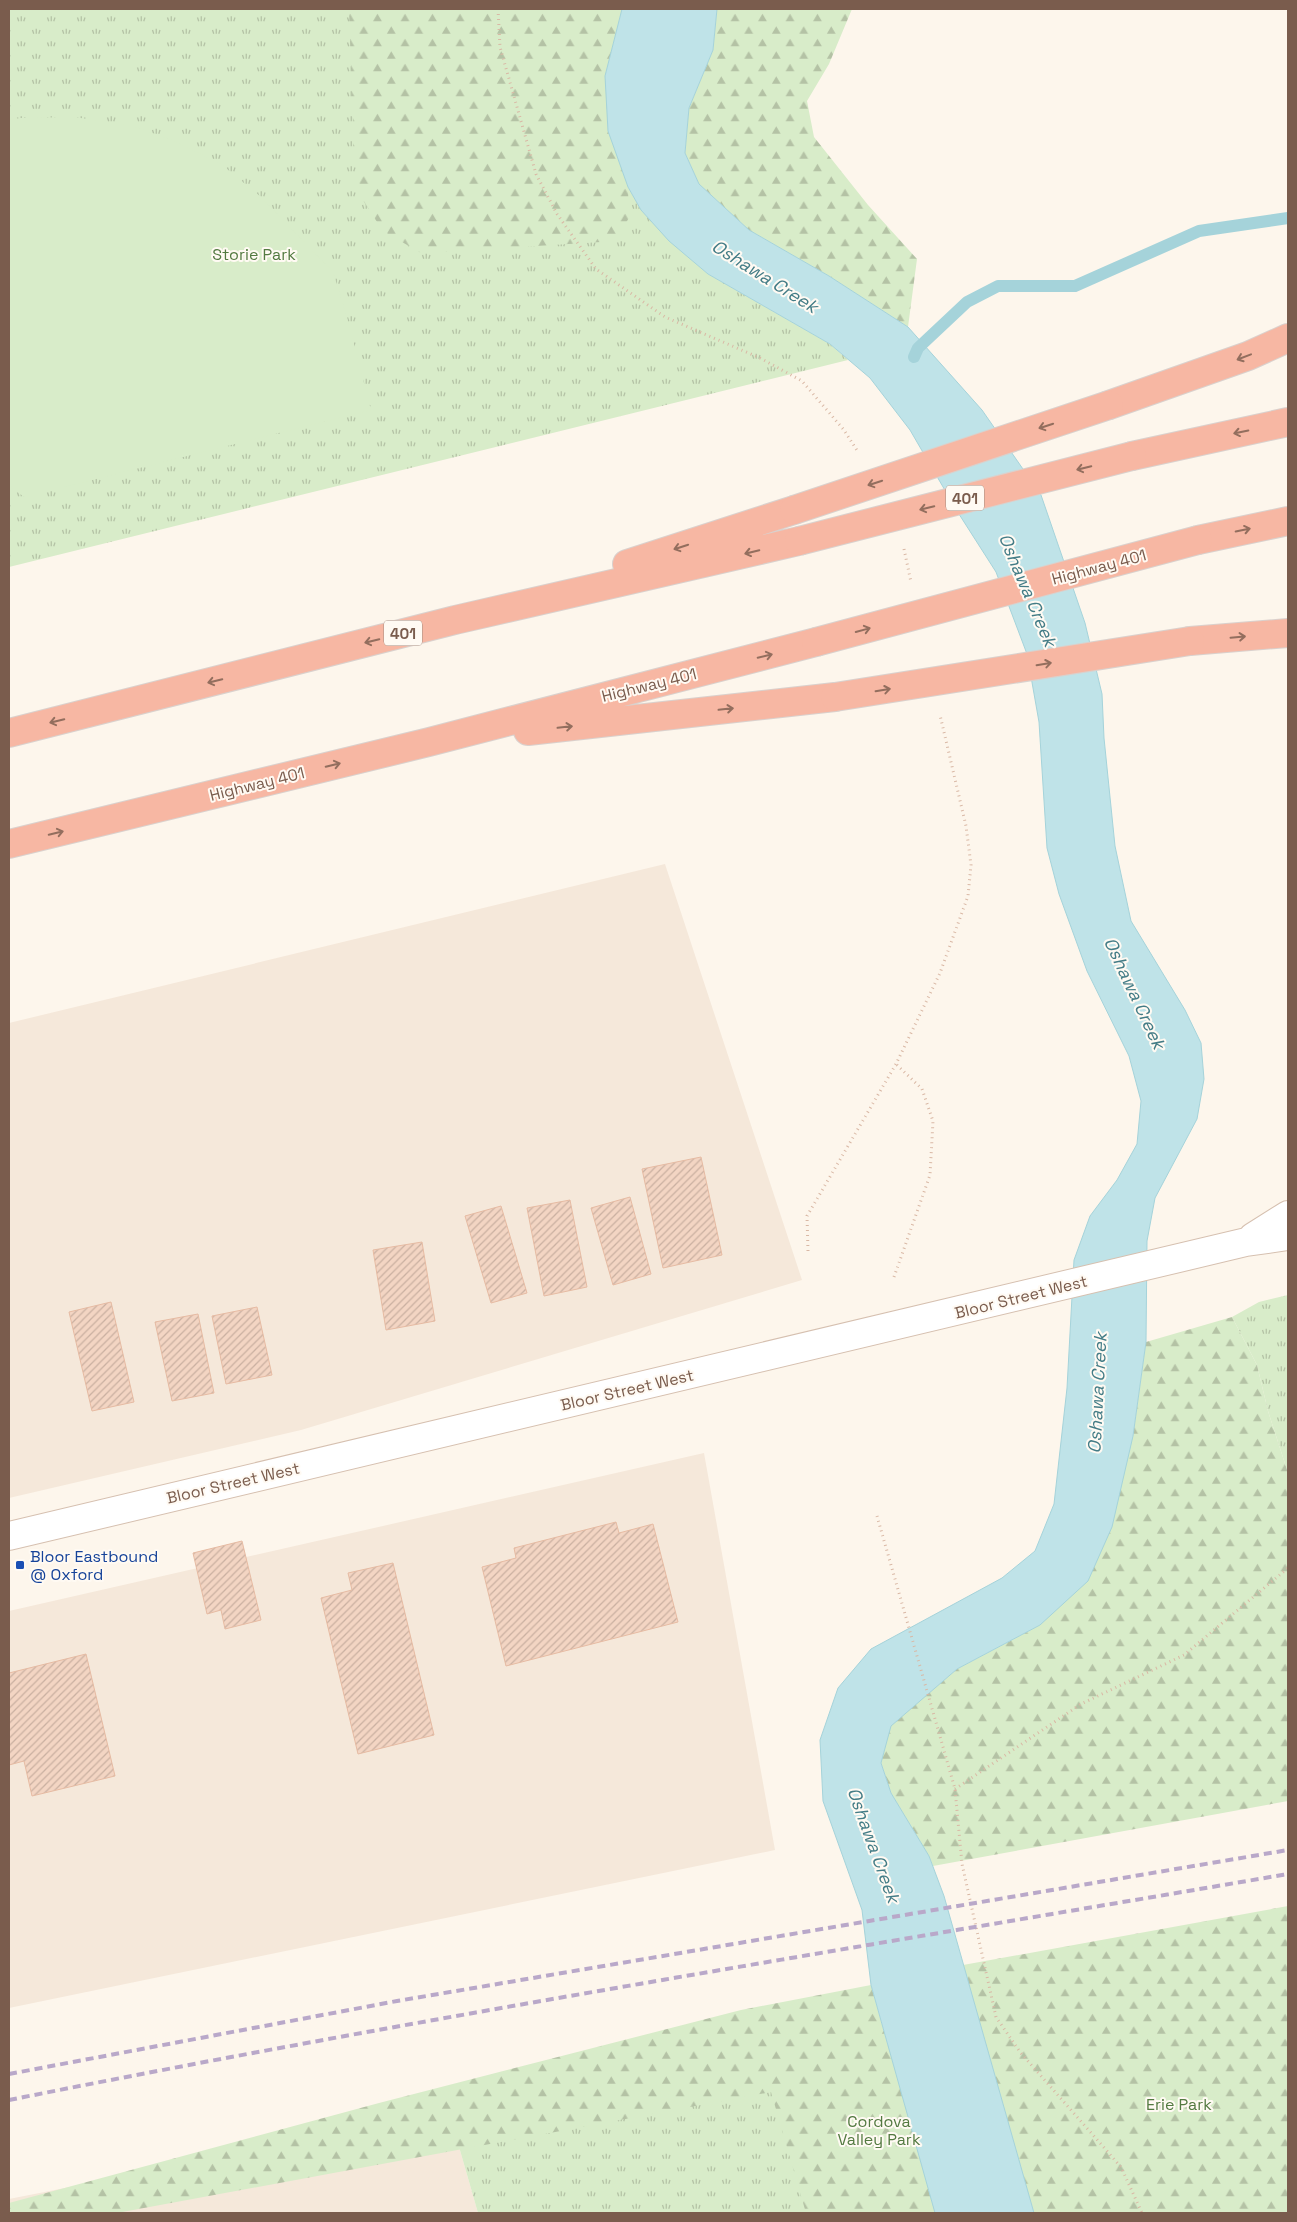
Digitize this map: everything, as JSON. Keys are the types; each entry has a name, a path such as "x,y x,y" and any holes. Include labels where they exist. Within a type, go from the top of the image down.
{"highway":[{"path":"455,620 1109,405 1248,356 1288,338"},
{"name":"401","path":"9,733 455,620 799,541 1132,456 1288,422"},
{"name":"Highway 401","path":"9,844 429,742 816,642 1198,540 1288,521"},
{"path":"429,742 835,697 1190,640 1288,633"}],"main road":[{"name":"Bloor Street West","path":"1246,1242 1288,1215"},
{"name":"Bloor Street West","path":"9,1536 1246,1242 1288,1236"}],"path":[{"path":"498,9 500,47 536,174 557,214 596,269 665,318 760,358 802,381 844,430"},
{"path":"808,1251 807,1216 896,1064 940,973 968,896 971,865 966,826 947,748"},
{"path":"894,1277 930,1175 933,1121 922,1089 896,1064"},
{"path":"877,1516 955,1789 962,1864 996,2017 1020,2052 1122,2167 1142,2213"},
{"path":"955,1789 1081,1704 1184,1655 1288,1568"}],"shaded area":[{"path":"665,864 802,1280 301,1430 9,1498 9,1023"},
{"path":"704,1453 775,1850 9,2008 9,1611"},
{"path":"449,2112 478,2213 9,2213 9,2199"}],"green space":[{"name":"Storie Park","path":"9,9 622,9 605,76 628,187 641,210 670,241 708,274 830,344 848,360 9,567"},
{"path":"349,9 622,9 605,76 608,131 628,187 629,218 617,236 601,242 421,253 383,231 362,199 354,152"},
{"path":"717,9 852,9 829,64 807,101 814,137 868,205 917,259 908,327 829,276 749,230 699,184 685,153 689,108 713,50"},
{"path":"74,117 130,125 172,140 221,164 261,197 333,272 347,317 371,410 24,497 10,486 9,120"},
{"path":"1288,1295 1288,1473 1268,1411 1257,1365 1232,1317 1259,1302"},
{"path":"1232,1317 1257,1365 1268,1411 1288,1473 1288,1801 933,1866 929,1856 891,1793 881,1763 890,1726 957,1669 1040,1625 1133,1436 1146,1342"},
{"name":"Erie Park","path":"1288,1906 1288,2213 1034,2213 963,1965"},
{"path":"871,1985 935,2213 806,2213 771,2092 117,2213 9,2213 9,2203 379,2103 741,2010"},
{"name":"Cordova Valley Park","path":"940,2037 1288,2213 478,2213 449,2112"}],"water":[{"name":"Oshawa Creek","path":"622,9 717,9 713,50 689,108 685,153 699,184 749,230 829,276 908,327 982,410 1041,495 1085,623 1102,694 1104,738 1115,846 1131,921 1185,1010 1201,1043 1204,1079 1197,1119 1155,1198 1147,1241 1146,1342 1133,1436 1112,1527 1088,1581 1040,1625 957,1669 891,1726 881,1763 891,1793 929,1856 944,1896 1034,2213 935,2213 871,1985 862,1910 823,1801 820,1740 838,1688 871,1649 1002,1578 1035,1551 1054,1504 1067,1388 1074,1260 1090,1216 1117,1180 1137,1144 1141,1101 1129,1056 1087,971 1059,894 1047,848 1039,722 1027,654 996,572 957,511 910,430 870,378 830,344 708,274 669,241 641,210 628,187 608,131 605,76"}],"building":[{"path":"701,1157 722,1255 663,1268 642,1169"},
{"path":"630,1197 651,1274 613,1285 591,1208"},
{"path":"570,1200 587,1287 544,1296 527,1208"},
{"path":"501,1206 527,1293 491,1303 465,1216"},
{"path":"422,1242 435,1321 386,1330 373,1250"},
{"path":"111,1302 134,1402 92,1411 69,1312"},
{"path":"257,1307 272,1375 226,1384 212,1316"},
{"path":"198,1314 214,1393 172,1401 155,1322"},
{"path":"616,1522 619,1533 653,1524 678,1622 506,1666 482,1567 516,1558 514,1548"},
{"path":"242,1541 261,1620 225,1629 221,1610 207,1614 193,1553"},
{"path":"393,1563 434,1735 358,1754 321,1598 352,1590 348,1573"},
{"path":"86,1654 115,1776 32,1796 24,1761 9,1765 9,1673"}],"waterway":[{"path":"914,357 918,348 967,302 998,286 1075,286 1199,231 1288,218"}],"railway":[{"path":"9,2074 397,2001 1288,1850"},
{"path":"9,2100 488,2010 1288,1874"}],"place":[{"name":"Bloor Eastbound @ Oxford","path":"20,1565"}]}
